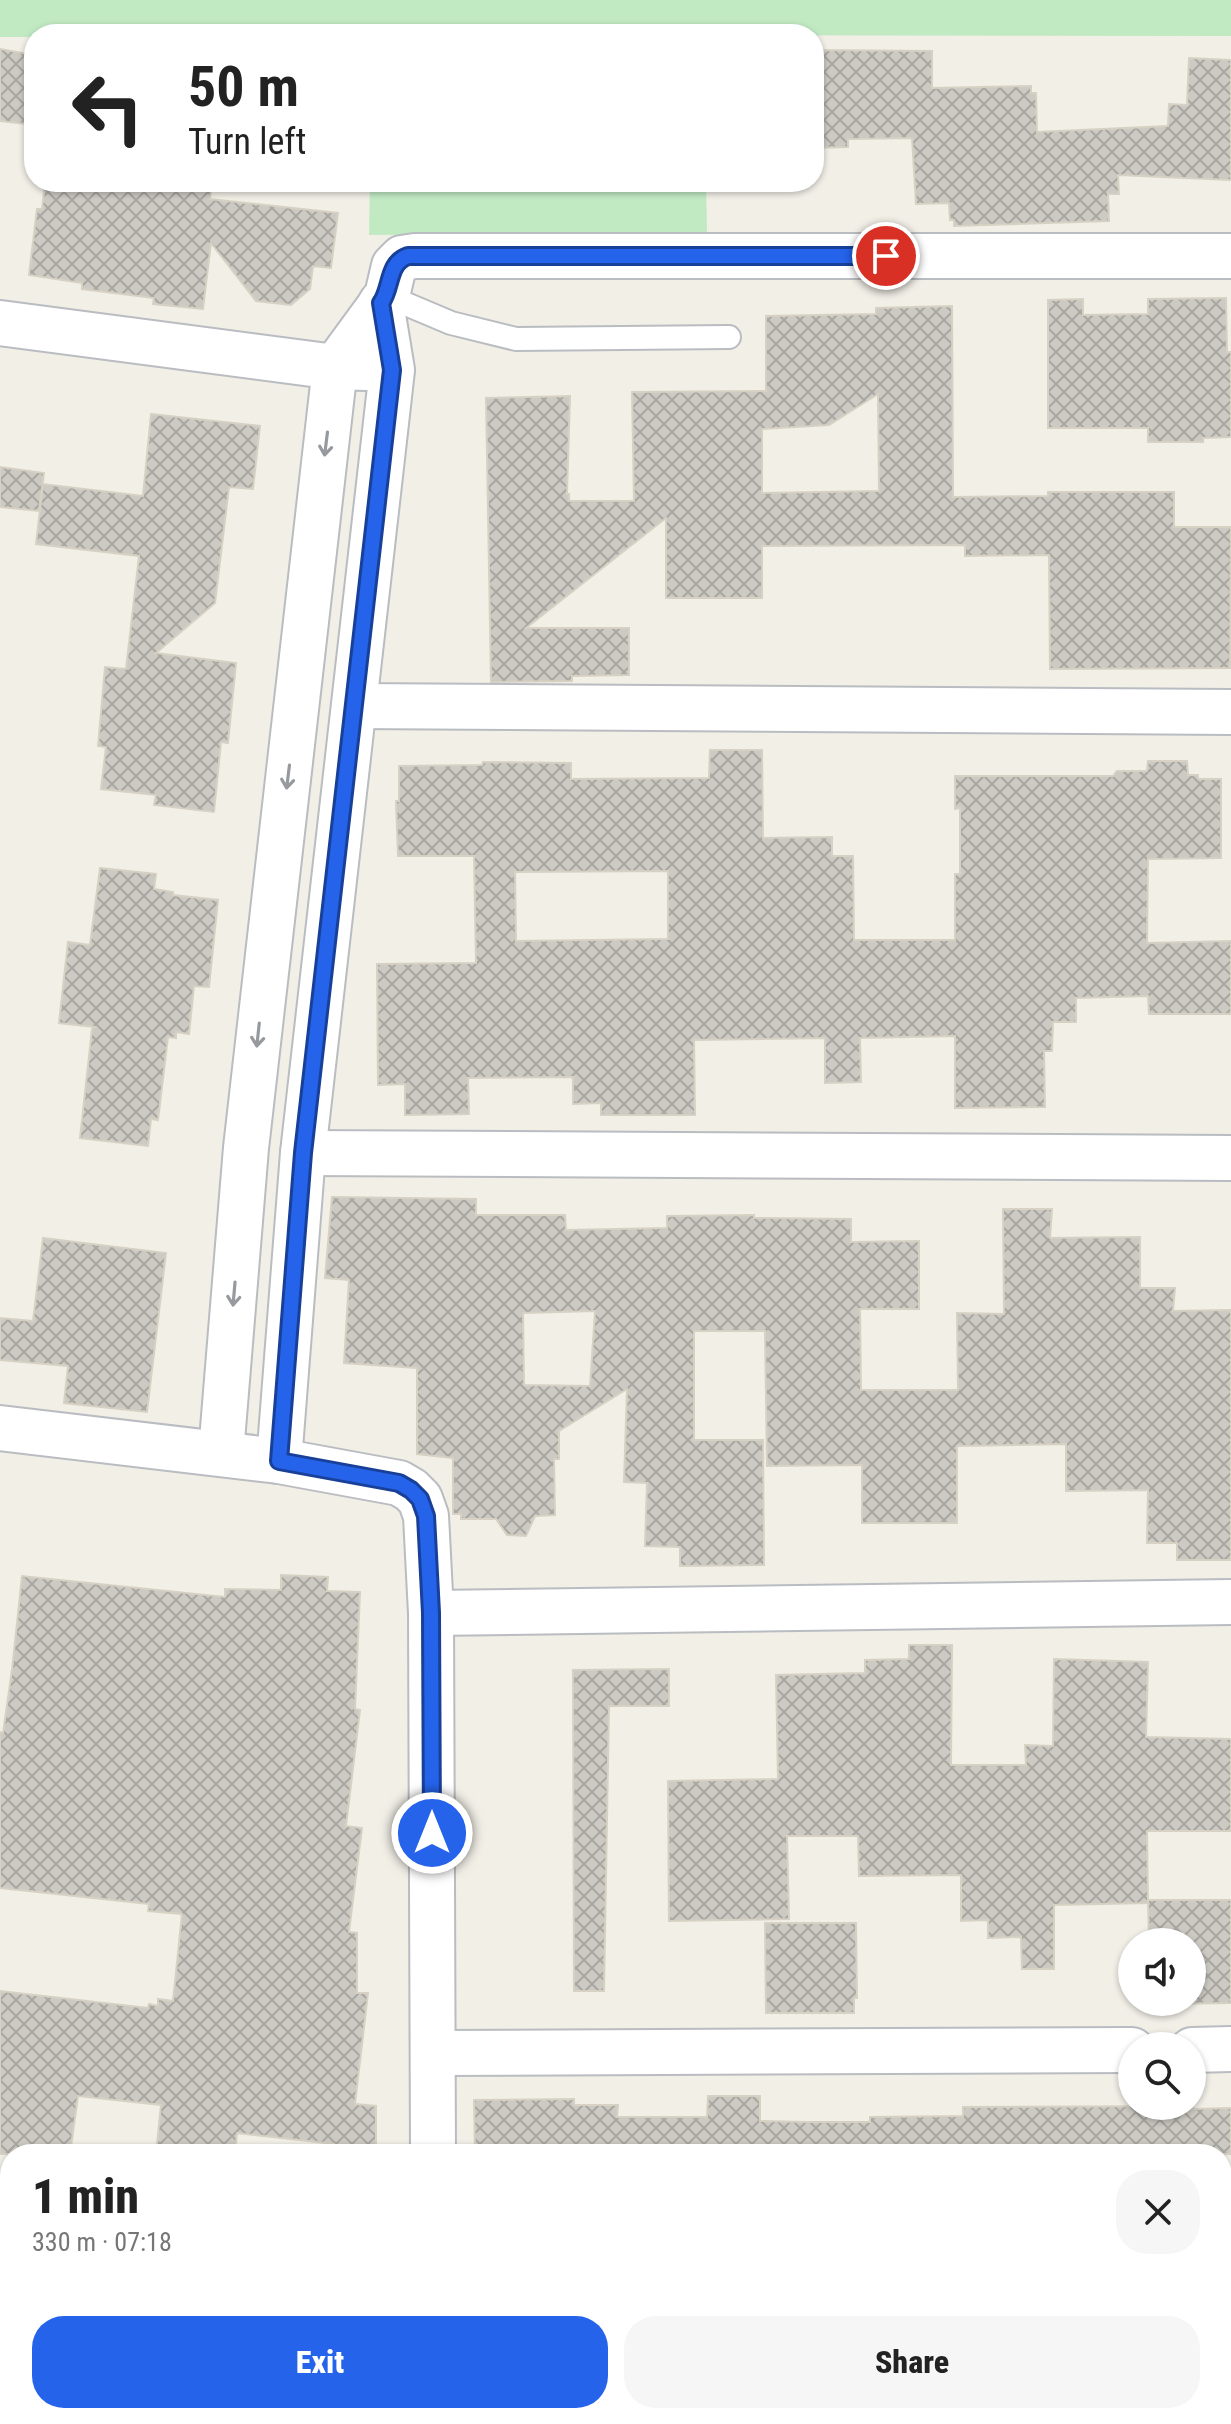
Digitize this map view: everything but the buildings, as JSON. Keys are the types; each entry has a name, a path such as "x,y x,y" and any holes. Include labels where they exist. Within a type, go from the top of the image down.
{"street":[{"path":"221,1453 246,1148 335,367 384,300 394,266 408,256 1231,256"},
{"path":"279,1461 303,1153 392,370 384,300"},
{"path":"0,323 335,367 392,370"},
{"path":"354,706 1231,712"},
{"path":"265,975 323,979"},
{"path":"303,1153 1231,1158"},
{"path":"0,1428 279,1461 399,1483 420,1499 426,1516 431,1613 433,2144"},
{"path":"431,1613 1231,1602"},
{"path":"1206,2050 1231,2049"},
{"path":"433,2053 1118,2050"}],"lane":[{"path":"384,300 451,323 516,339 729,337"}],"green space":[{"path":"0,0 1231,0 1231,36 824,35 824,24 24,24 24,37 0,37"},
{"path":"370,192 706,192 707,232 369,235"}],"route":[{"path":"432,1833 431,1613 426,1516 420,1499 399,1483 279,1461 303,1153 392,370 381,303 387,296 394,266 408,256 886,256"}]}
